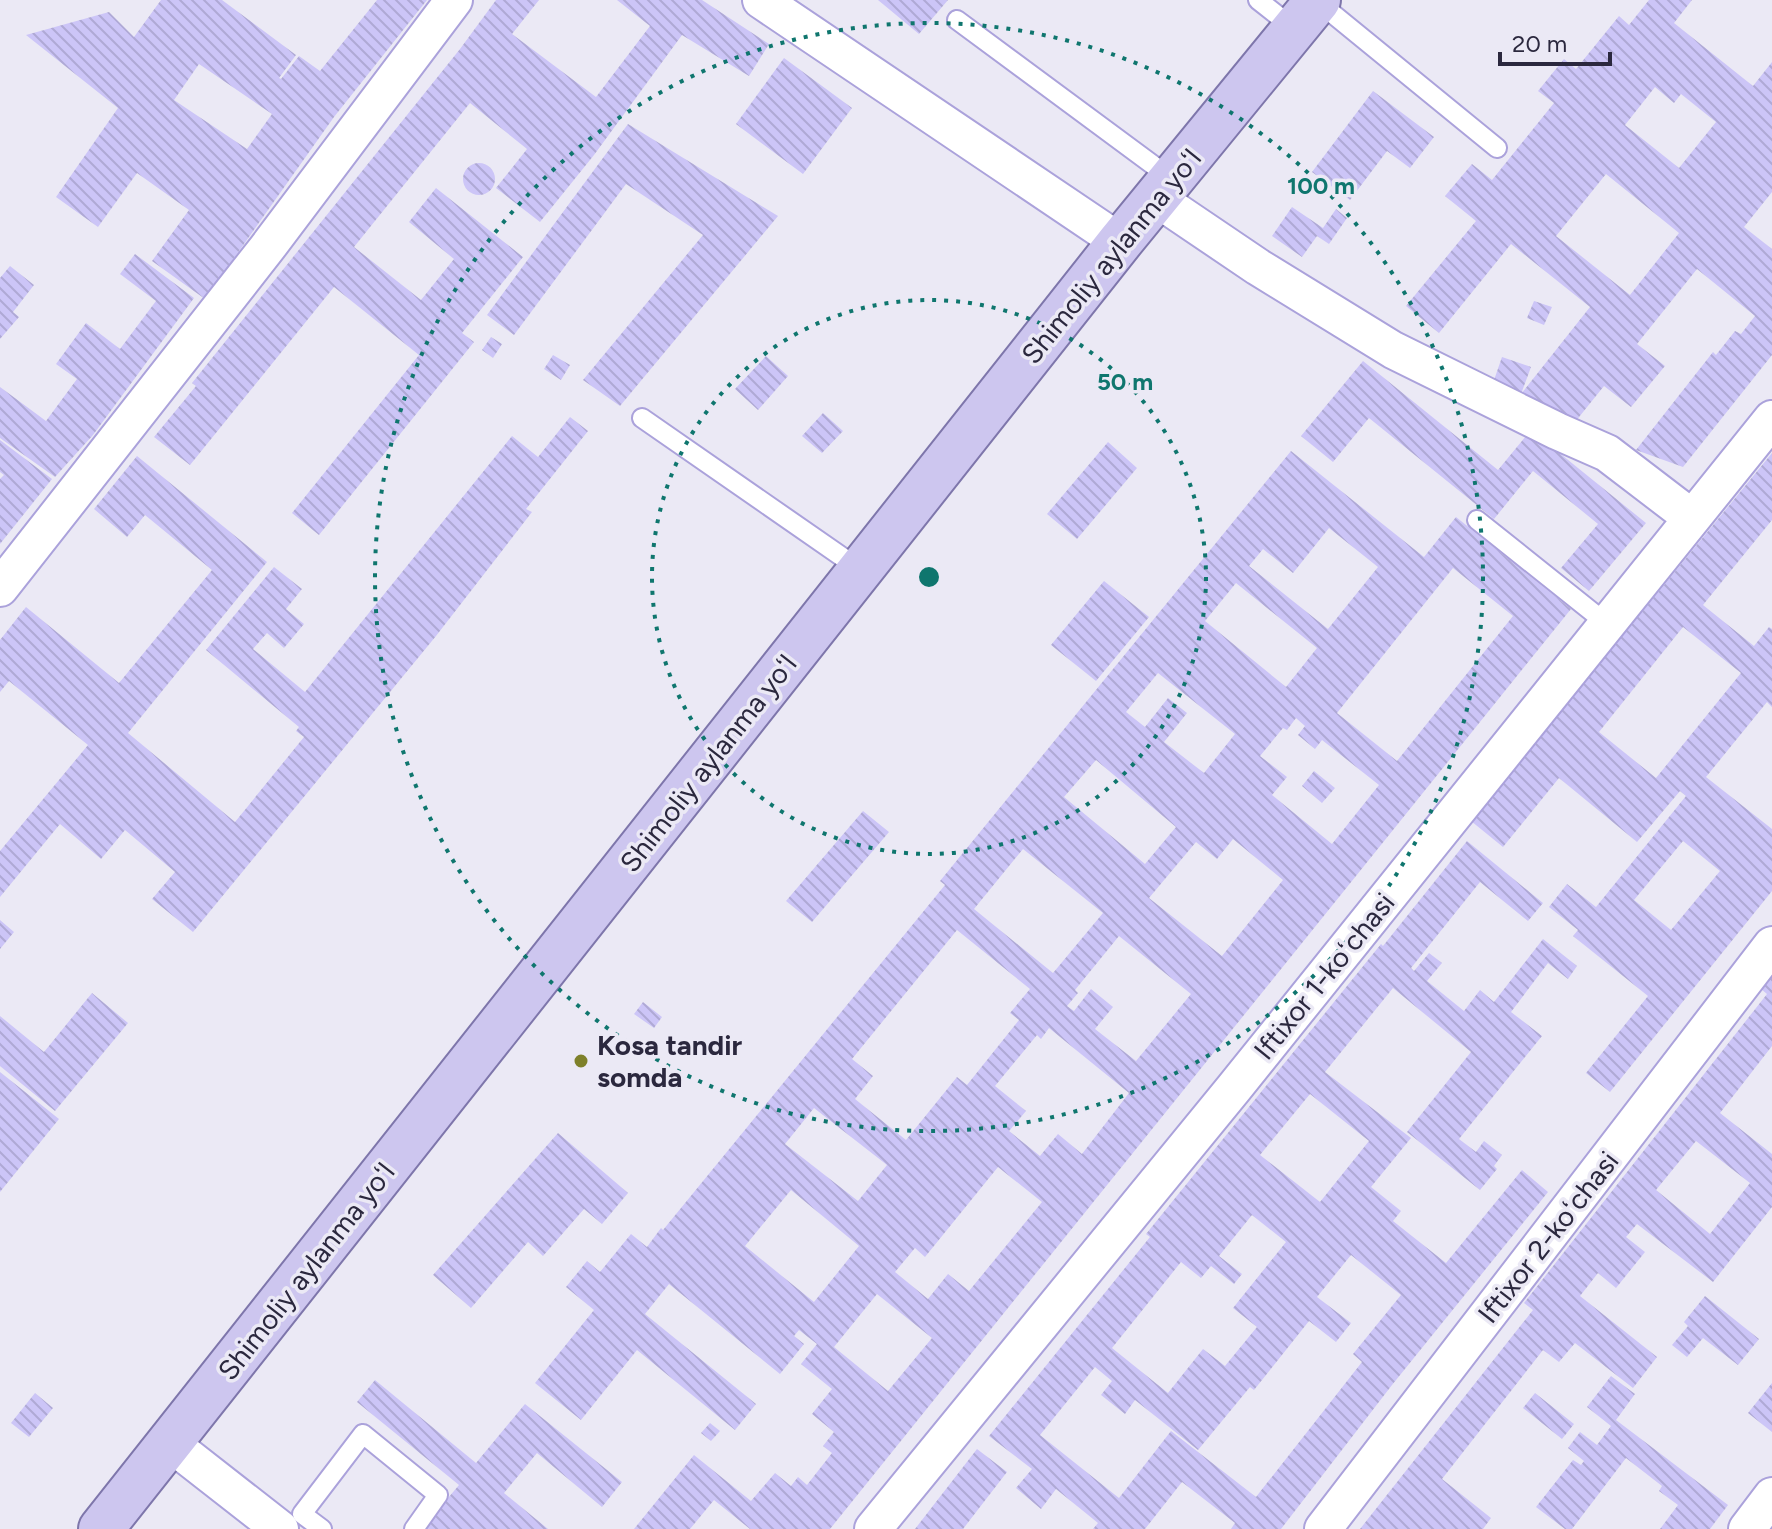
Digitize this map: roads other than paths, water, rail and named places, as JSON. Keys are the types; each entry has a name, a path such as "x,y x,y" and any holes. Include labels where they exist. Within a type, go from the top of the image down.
{"main road":[{"name":"Shimoliy aylanma yoʻl","path":"101,1529 1120,242 1310,10"}],"street":[{"path":"0,588 267,248 454,0"},
{"path":"761,0 1120,242"},
{"path":"1164,188 1258,267 1393,350 1607,453 1692,518"},
{"name":"Iftixor 1-koʻchasi","path":"873,1529 1224,1101 1772,419"},
{"name":"Iftixor 2-koʻchasi","path":"1323,1529 1772,945"},
{"path":"170,1443 272,1527"},
{"path":"1747,1529 1772,1496"}],"lane":[{"path":"1258,0 1310,10 1497,148"},
{"path":"957,20 1164,188"},
{"path":"642,418 861,570"},
{"path":"1477,520 1606,623"},
{"path":"322,1529 302,1514 363,1434 438,1495 414,1529"}],"place":[{"name":"Kosa tandir somda","path":"581,1061"}]}
